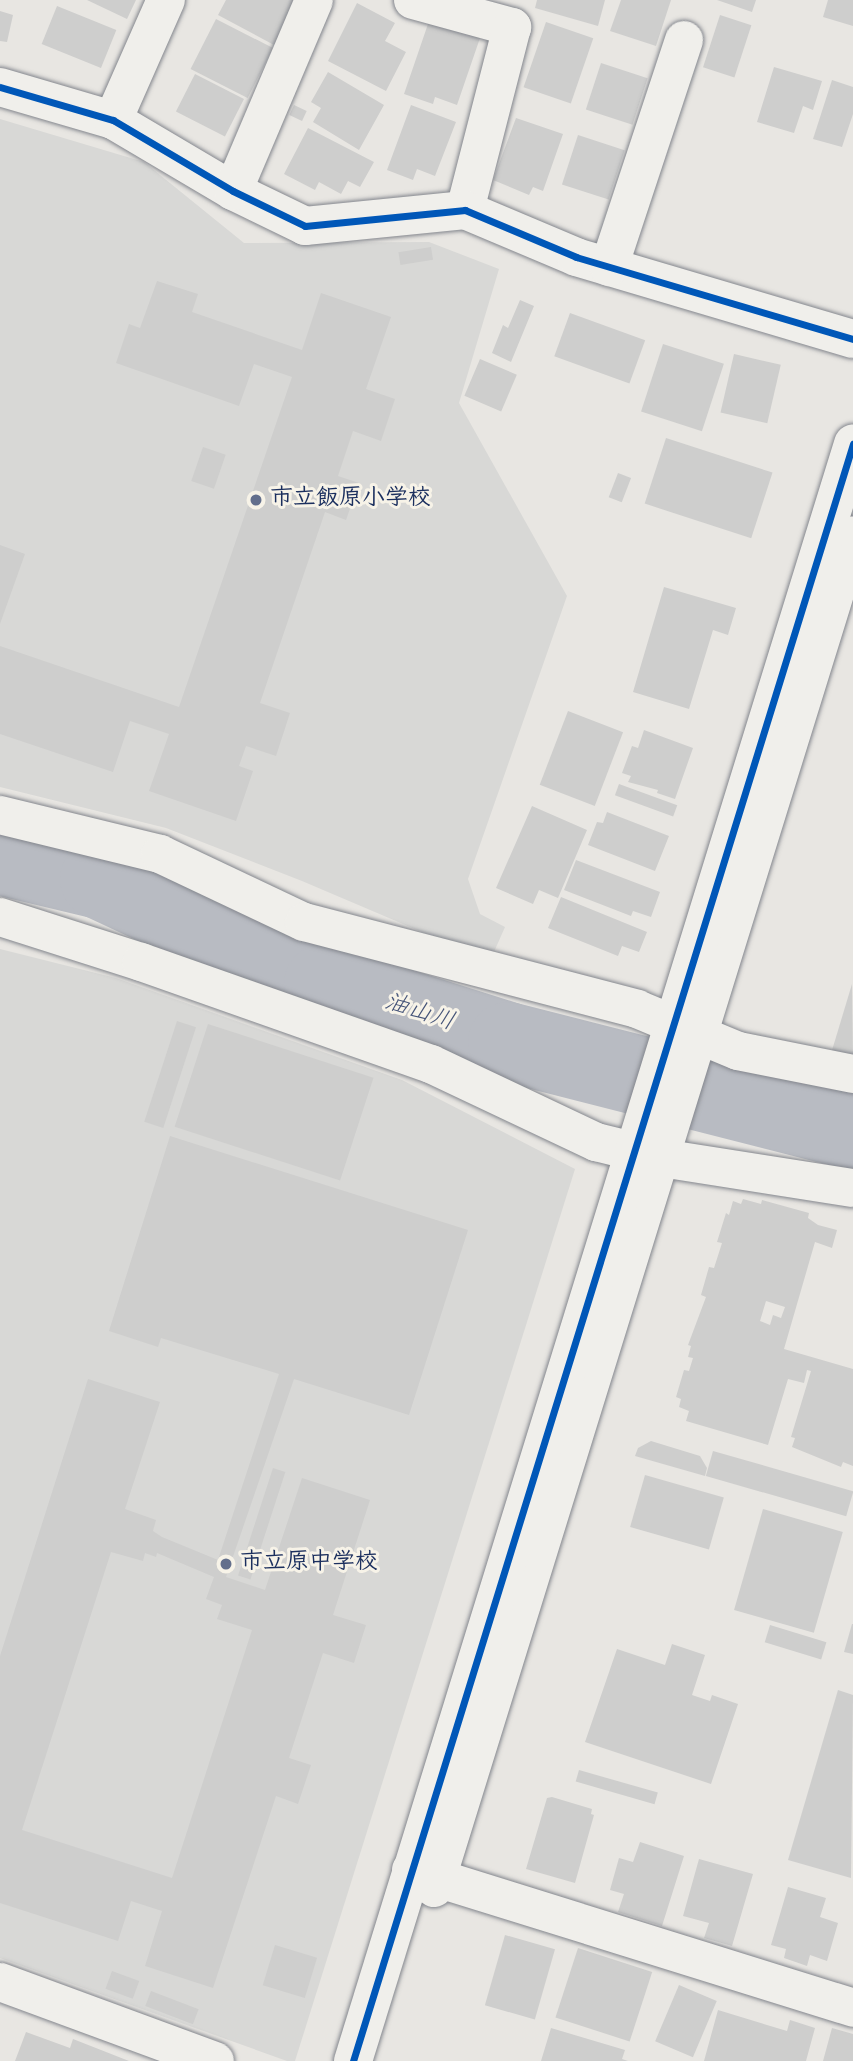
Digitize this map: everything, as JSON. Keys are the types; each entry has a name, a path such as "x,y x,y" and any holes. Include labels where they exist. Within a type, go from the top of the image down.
{"street":[{"path":"113,120 166,0"},
{"path":"233,191 314,0"},
{"path":"414,0 512,27 465,210"},
{"path":"610,267 684,40"},
{"path":"0,87 113,120 233,191 305,226 465,210 576,257 853,339"},
{"path":"353,2061 424,1874 683,1040 853,444"},
{"path":"683,1040 853,535"},
{"path":"0,815 160,855 303,922 637,1009 683,1040 853,1074"},
{"path":"0,917 141,962 431,1064 596,1143 651,1143 853,1188"},
{"path":"424,1874 853,2008"},
{"path":"381,2061 424,1874"},
{"path":"0,1982 215,2061"}],"shaded area":[{"name":"市立飯原小学校","path":"0,119 144,162 244,243 429,242 499,269 459,403 567,596 468,879 480,914 505,927 490,961 302,881 166,828 0,787"},
{"name":"市立原中学校","path":"0,949 116,978 402,1080 575,1169 295,2061 287,2061 0,1958"}],"building":[{"path":"87,0 136,0 127,19"},
{"path":"226,0 299,0 274,45 218,15"},
{"path":"537,0 605,0 598,26 535,8"},
{"path":"621,0 671,0 656,46 610,31"},
{"path":"717,0 756,0 752,12"},
{"path":"828,0 853,0 853,26 823,17"},
{"path":"357,3 395,23 385,41 406,52 386,91 328,61"},
{"path":"57,6 116,30 101,68 42,44"},
{"path":"0,11 13,15 7,42 0,41"},
{"path":"720,15 751,25 734,78 703,67"},
{"path":"216,19 273,48 248,98 191,69"},
{"path":"429,21 480,38 457,105 435,97 433,104 404,94"},
{"path":"546,22 593,38 571,104 524,87"},
{"path":"601,63 648,78 632,125 586,110"},
{"path":"774,67 822,81 813,110 803,106 794,133 757,122"},
{"path":"328,72 384,105 359,150 313,122 321,108 311,102"},
{"path":"195,74 244,99 225,136 176,111"},
{"path":"832,80 853,87 853,114 842,147 813,139"},
{"path":"294,105 307,111 302,121 289,115"},
{"path":"411,105 456,122 435,176 417,169 413,180 387,170"},
{"path":"516,118 563,134 543,191 533,187 529,195 493,180"},
{"path":"308,128 374,162 360,187 348,181 341,194 319,182 315,190 284,174"},
{"path":"578,135 625,150 609,200 562,184"},
{"path":"431,247 433,260 400,265 398,252"},
{"path":"157,281 198,294 192,312 302,350 321,293 391,317 366,389 395,399 381,441 353,431 338,476 359,483 346,520 325,512 260,703 290,713 276,756 246,746 239,766 253,771 236,821 149,791 169,734 130,721 113,772 0,734 0,646 179,707 292,377 254,364 239,406 116,363 129,324 140,328"},
{"path":"520,300 534,306 511,362 492,353 503,325 508,328"},
{"path":"570,313 645,340 629,384 554,356"},
{"path":"663,344 724,364 702,431 641,412"},
{"path":"734,354 781,365 767,423 721,412"},
{"path":"480,359 517,375 501,411 464,396"},
{"path":"666,438 773,473 751,538 645,504"},
{"path":"203,447 226,455 214,489 191,481"},
{"path":"618,473 631,478 622,502 609,497"},
{"path":"0,545 25,554 0,624"},
{"path":"664,587 736,608 728,635 713,630 689,709 633,692"},
{"path":"568,711 623,732 595,806 540,785"},
{"path":"644,730 693,748 675,799 657,793 658,790 628,782 631,776 622,773 632,746 638,748"},
{"path":"619,784 677,805 673,816 615,795"},
{"path":"532,806 587,830 558,898 539,890 533,904 496,888"},
{"path":"607,812 669,836 655,871 588,845 597,822 603,823"},
{"path":"576,860 660,892 651,917 633,911 631,916 564,890"},
{"path":"561,897 647,932 639,952 622,946 618,956 548,928"},
{"path":"852,984 853,1057 830,1057"},
{"path":"177,1021 196,1027 163,1128 144,1122"},
{"path":"208,1024 373,1078 340,1180 175,1127"},
{"path":"170,1136 468,1230 409,1415 294,1379 226,1577 265,1590 302,1478 370,1500 333,1615 366,1625 354,1663 323,1653 289,1758 311,1765 298,1804 276,1796 213,1988 145,1966 162,1911 131,1901 118,1941 0,1903 0,1656 88,1379 160,1402 125,1509 156,1520 153,1531 162,1537 218,1560 279,1374 161,1338 158,1347 109,1331","holes":["111,1552 143,1561 145,1553 156,1557 157,1553 214,1577 206,1599 222,1605 217,1619 252,1630 172,1878 22,1830"]},
{"path":"743,1199 761,1204 762,1200 809,1213 808,1218 818,1225 837,1230 832,1248 815,1242 784,1349 853,1369 853,1466 843,1462 841,1467 792,1447 795,1438 791,1437 811,1371 807,1370 804,1383 788,1379 768,1445 686,1421 689,1411 679,1407 681,1399 676,1397 684,1370 689,1371 693,1358 688,1357 691,1346 688,1345 706,1297 701,1295 709,1267 714,1268 722,1243 717,1242 726,1213 729,1215 733,1201 741,1204","holes":["766,1301 785,1307 781,1318 773,1315 770,1325 760,1321"]},
{"path":"651,1441 700,1456 707,1468 705,1476 635,1456 638,1448"},
{"path":"713,1451 853,1491 846,1516 706,1476"},
{"path":"273,1468 285,1472 250,1579 238,1575"},
{"path":"645,1475 724,1498 709,1550 630,1527"},
{"path":"763,1509 843,1532 814,1633 734,1610"},
{"path":"853,1624 853,1654 844,1652"},
{"path":"770,1625 826,1642 821,1659 765,1642"},
{"path":"672,1644 705,1655 692,1695 710,1701 712,1695 738,1704 711,1784 585,1742 617,1649 665,1665"},
{"path":"838,1690 853,1695 851,1878 788,1860"},
{"path":"579,1770 658,1793 655,1804 576,1782"},
{"path":"552,1797 592,1809 591,1814 594,1815 575,1883 526,1869 547,1798"},
{"path":"640,1842 684,1856 662,1926 618,1912 624,1894 610,1890 619,1858 633,1862"},
{"path":"699,1859 753,1874 732,1946 704,1938 709,1923 683,1916"},
{"path":"788,1887 826,1898 820,1917 838,1923 827,1961 810,1955 807,1966 784,1958 786,1949 771,1945"},
{"path":"505,1935 555,1949 535,2020 485,2005"},
{"path":"275,1945 317,1958 305,1998 263,1985"},
{"path":"578,1948 652,1972 630,2042 555,2017"},
{"path":"112,1971 139,1981 133,1999 106,1989"},
{"path":"679,1985 717,2001 693,2057 655,2041"},
{"path":"151,1991 199,2009 193,2024 145,2006"},
{"path":"718,2010 787,2031 790,2020 815,2028 806,2061 704,2061"},
{"path":"551,2028 625,2050 622,2059 628,2061 541,2061"},
{"path":"832,2028 853,2034 853,2061 823,2061"},
{"path":"26,2032 70,2048 73,2039 129,2061 15,2061"}],"waterway":[{"name":"油山川","path":"0,855 100,879 324,984 508,1042 853,1130"}],"cycle path":[{"path":"0,87 113,120 233,191 305,226 465,210 576,257 853,339"},
{"path":"353,2061 853,444"}],"place":[{"name":"市立飯原小学校","path":"256,500"},
{"name":"市立原中学校","path":"226,1564"}]}
